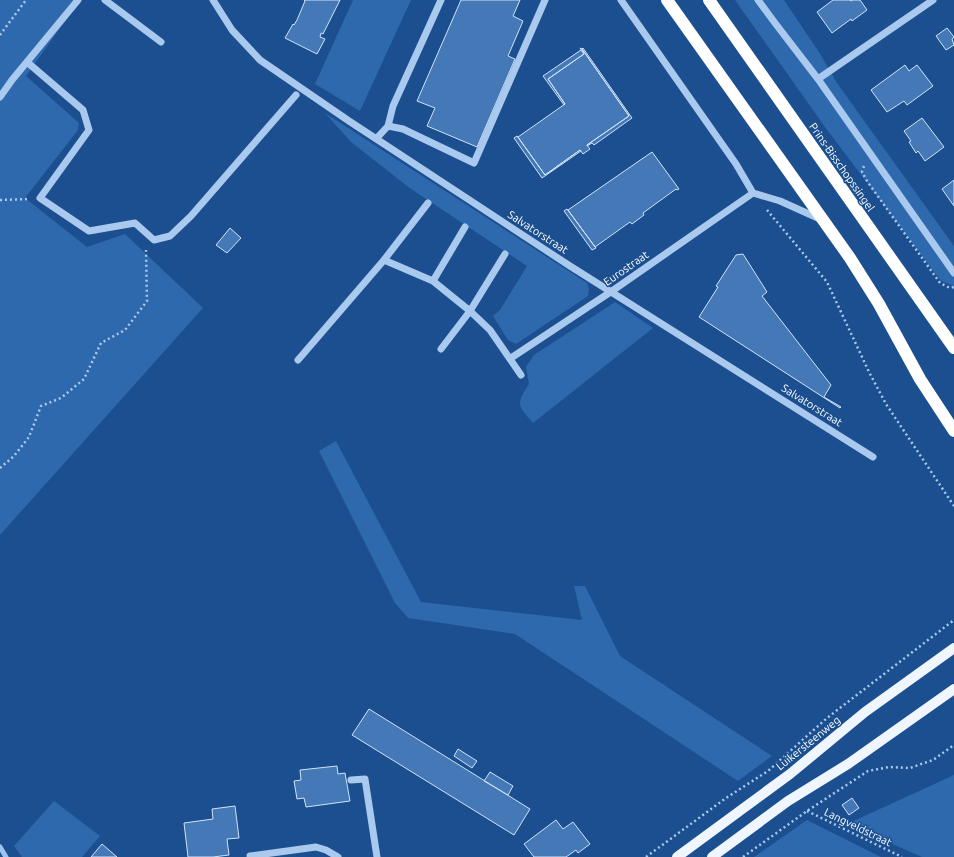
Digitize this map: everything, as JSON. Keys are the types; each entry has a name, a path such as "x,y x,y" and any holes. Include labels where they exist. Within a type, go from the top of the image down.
{"highway":[{"path":"667,0 850,258 880,304 920,379 954,431"},
{"name":"Prins-Bisschopssingel","path":"709,0 954,348"}],"main road":[{"name":"Luikersteenweg","path":"677,857 790,774 865,712 954,648"},
{"path":"712,857 788,802 848,764 954,689"}],"street":[{"path":"0,97 78,0"},
{"path":"105,0 161,42"},
{"name":"Salvatorstraat","path":"214,0 232,30 260,60 376,139 570,266 612,291 873,457"},
{"path":"376,139 388,126 393,106 441,0"},
{"path":"388,126 403,129 474,163 545,0"},
{"path":"621,0 736,164 753,193 780,201 822,219"},
{"path":"758,0 818,79 954,273"},
{"path":"818,79 933,0"},
{"path":"27,62 83,110 89,130 40,198 89,231 135,223 154,240 170,236 192,216 296,95"},
{"name":"Eurostraat","path":"511,358 612,291 753,193"},
{"path":"298,360 384,260 428,203"},
{"path":"433,282 465,227"},
{"path":"441,349 470,311 504,254"},
{"path":"384,260 433,282 470,311 490,330 511,358 521,375"},
{"path":"351,780 365,779 377,857"},
{"path":"250,856 316,847 326,850 338,857"}],"path":[{"path":"0,35 26,0"},
{"path":"871,154 864,163 862,172 867,181 940,282 950,288 954,287"},
{"path":"753,193 826,282 886,404 954,506"},
{"path":"0,200 40,198"},
{"path":"0,468 14,456 29,437 41,406 61,398 84,379 101,343 125,330 147,301 146,233"},
{"path":"646,857 726,798 768,771 828,718 954,620"},
{"path":"743,857 807,811 868,771 890,767 910,768 933,760 954,745"},
{"name":"Langveldstraat","path":"807,811 902,857"}],"shaded area":[{"path":"0,0 80,0 26,76 79,123 78,130 25,198 87,247 125,234 203,308 0,535"},
{"path":"353,0 411,0 360,111 315,84"},
{"path":"735,0 784,0 819,52 837,83 954,246 954,286 941,281 825,127"},
{"path":"325,113 587,283 589,289 588,296 516,344 508,340 493,316 500,310 527,266 411,189 351,142"},
{"path":"615,302 653,328 533,423 521,408 520,400 529,384 526,367 534,355"},
{"path":"336,441 421,602 582,620 574,586 585,586 620,656 772,756 738,781 515,634 408,618 395,603 319,451"},
{"path":"954,775 954,857 922,857 847,824"},
{"path":"54,801 100,836 82,857 22,857 14,846"},
{"path":"807,820 881,857 754,857"}],"building":[{"path":"304,0 340,0 323,34 321,33 320,37 325,39 317,54 285,38 297,20 305,1"},
{"path":"461,0 520,0 513,16 523,21 508,56 515,59 477,147 427,126 435,108 417,101"},
{"path":"833,0 860,0 867,10 852,21 851,19 832,33 817,12"},
{"path":"947,28 954,37 952,39 954,45 946,50 936,36"},
{"path":"580,48 629,116 587,145 590,149 583,154 580,150 545,175 518,137 565,104 548,79 584,54"},
{"path":"583,48 632,118 594,145 592,143 587,146 629,116 582,49"},
{"path":"581,50 584,54 548,79 565,104 564,105 543,76"},
{"path":"905,65 909,71 917,65 933,86 907,105 904,101 887,112 871,90"},
{"path":"922,118 944,147 925,161 918,151 916,153 909,142 911,141 904,131"},
{"path":"517,136 545,175 580,150 581,151 542,178 514,138"},
{"path":"652,152 679,189 676,189 643,213 644,215 632,224 630,222 595,247 568,210"},
{"path":"954,180 954,206 942,189"},
{"path":"567,209 596,248 592,250 564,211"},
{"path":"230,228 241,238 227,253 216,245"},
{"path":"743,254 767,292 762,296 831,385 824,397 841,407 840,408 699,317 718,287 716,286 736,255"},
{"path":"369,709 530,809 514,835 352,735"},
{"path":"458,749 477,761 472,768 454,756"},
{"path":"337,766 338,774 345,773 350,801 306,807 304,798 297,799 294,781 301,780 300,770"},
{"path":"490,772 513,786 508,795 484,781"},
{"path":"852,798 859,808 849,815 842,805"},
{"path":"235,806 239,838 227,839 229,855 213,857 188,857 184,823 213,819 212,809"},
{"path":"556,820 563,829 573,822 590,844 578,853 576,850 566,857 534,857 524,844"},
{"path":"102,844 117,857 91,857"}],"waterway":[{"path":"0,847 6,857"}]}
